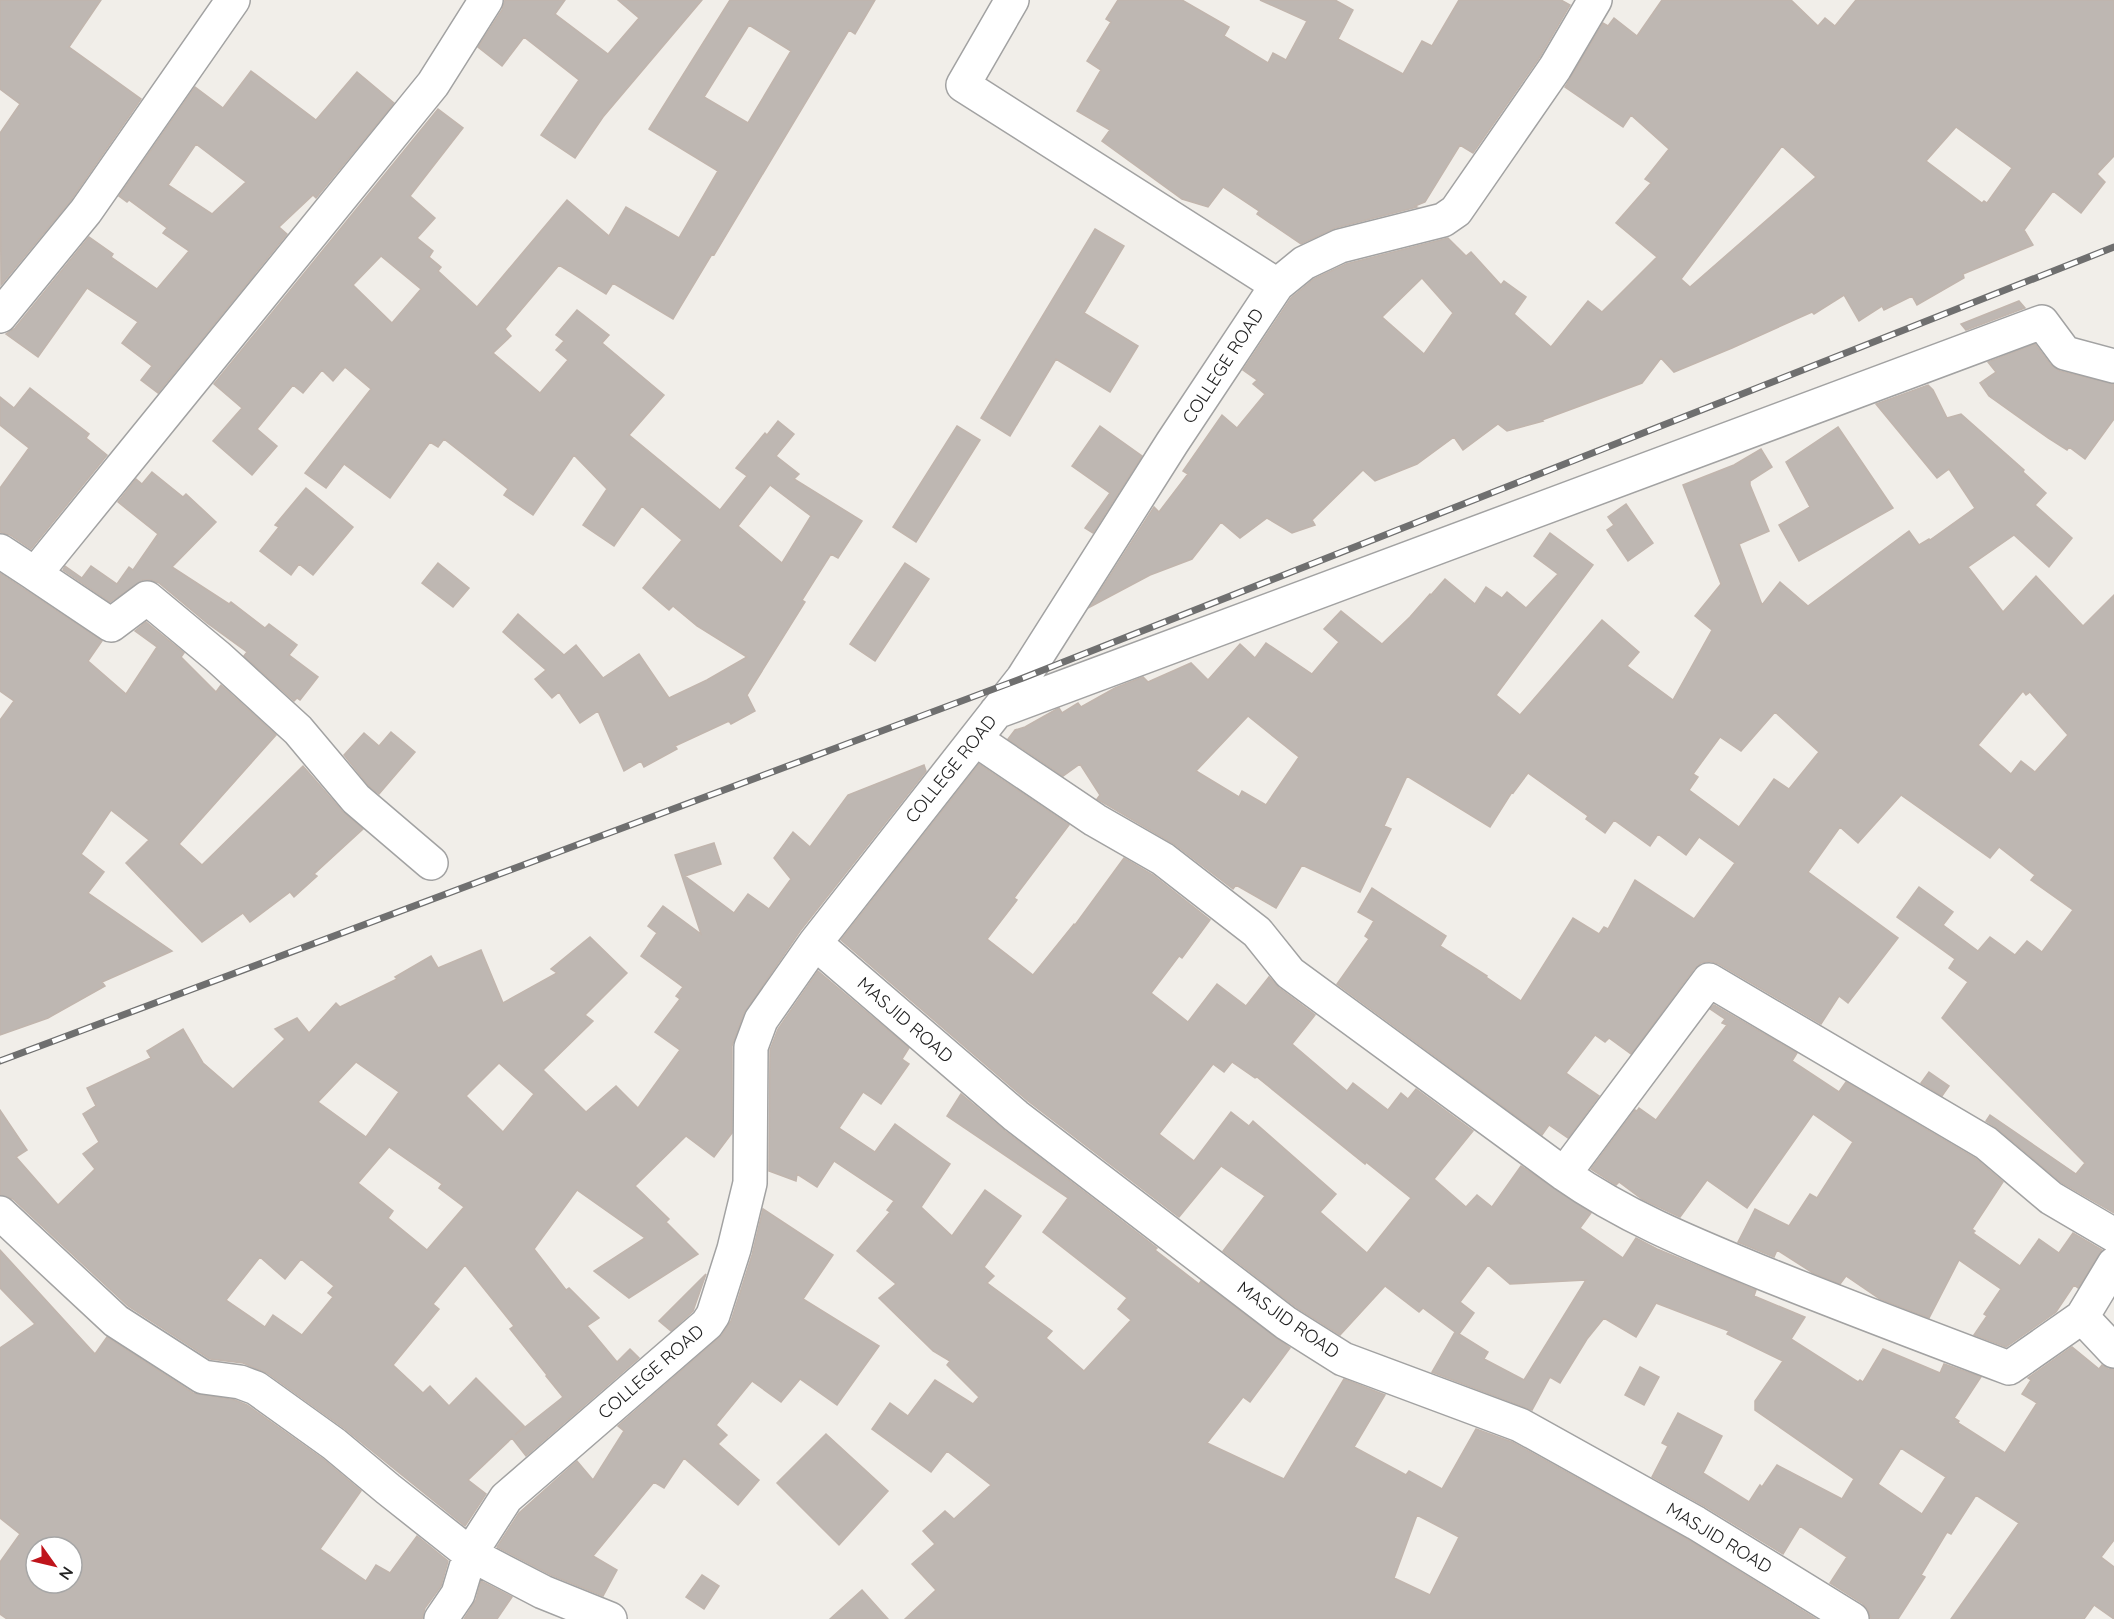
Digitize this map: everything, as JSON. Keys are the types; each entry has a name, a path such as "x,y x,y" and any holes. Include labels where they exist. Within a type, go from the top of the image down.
{"street":[{"path":"0,316 86,211 232,0"},
{"path":"35,574 433,84 486,0"},
{"path":"1012,0 963,85 1277,285"},
{"name":"COLLEGE ROAD","path":"441,1619 458,1594 470,1554 506,1498 706,1324 713,1315 734,1249 750,1183 751,1047 761,1020 815,943 1023,678 1172,442 1277,285 1304,263 1340,246 1443,220 1456,211 1555,68 1595,0"},
{"path":"996,712 2042,322 2065,353 2114,366"},
{"path":"0,551 111,625 147,598 218,657 298,730 356,799 431,863"},
{"path":"975,739 1095,820 1163,859 1257,932 1290,973 1564,1174 1674,1236 1816,1294 2009,1368 2082,1317 2114,1264"},
{"name":"MASJID ROAD","path":"815,943 1016,1116 1286,1323 1343,1359 1520,1425 1696,1522 1852,1619"},
{"path":"1564,1174 1709,980 1986,1143 2052,1198 2114,1235"},
{"path":"0,1213 116,1321 203,1377 240,1382 256,1388 334,1444 470,1554 543,1592 610,1619"},
{"path":"2082,1317 2114,1350"}],"building":[{"path":"0,0 101,0 69,47 141,99 71,200 1,285 0,133 20,104 0,89"},
{"path":"505,0 565,0 555,14 608,54 639,18 618,0 702,0 603,117 575,158 541,135 579,80 524,37 502,66 478,47 502,10"},
{"path":"730,0 875,0 855,34 849,30 673,319 613,283 606,294 559,265 505,329 511,336 493,353 540,393 568,360 556,350 564,341 556,335 577,310 609,335 602,343 664,395 629,435 720,510 747,476 736,468 778,421 794,434 776,456 799,474 794,479 862,521 838,558 831,554 802,600 805,602 747,695 755,711 731,724 729,721 675,746 677,749 644,767 641,761 624,771 598,711 580,723 559,692 552,698 535,679 546,670 503,632 518,614 564,655 576,645 603,678 639,654 669,698 707,680 747,657 697,626 673,606 669,610 643,588 682,540 642,506 614,546 583,525 607,489 574,455 533,515 504,495 508,489 444,439 438,447 430,442 390,498 344,464 326,488 305,473 371,389 345,367 333,381 322,370 303,393 293,385 257,429 277,446 252,475 213,441 242,408 214,384 438,109 463,128 410,196 435,218 417,238 433,251 429,257 441,267 438,271 477,307 567,200 609,236 626,207 679,238 718,171 649,129","holes":["749,25 791,51 748,123 704,97","381,256 421,289 392,323 353,285","770,485 811,516 782,563 738,526"]},
{"path":"1118,0 1182,0 1229,27 1224,36 1268,63 1273,53 1286,60 1307,21 1260,0 1335,0 1353,10 1338,39 1403,74 1422,41 1432,46 1459,0 1561,0 1570,5 1539,58 1473,153 1460,145 1425,202 1415,206 1417,207 1335,228 1301,244 1257,214 1259,211 1223,187 1208,207 1182,199 1102,141 1110,130 1077,111 1101,70 1087,61 1111,22 1106,19"},
{"path":"1662,0 1791,0 1818,26 1825,18 1835,26 1856,0 2114,0 2114,156 2097,174 2105,182 2081,213 2053,191 2024,230 2033,245 1963,274 1964,278 1917,305 1912,296 1884,310 1882,306 1859,321 1844,295 1814,314 1812,312 1674,372 1661,358 1642,383 1543,421 1507,431 1498,424 1463,450 1454,437 1417,464 1375,481 1363,470 1312,520 1315,525 1292,533 1267,518 1240,538 1221,522 1192,559 1150,575 1090,607 1154,507 1159,512 1188,474 1183,471 1222,415 1237,428 1265,394 1253,384 1257,380 1243,370 1291,298 1314,279 1346,264 1448,238 1466,256 1471,252 1501,285 1504,281 1526,297 1514,314 1551,347 1588,301 1602,312 1657,257 1616,223 1651,183 1645,179 1669,149 1631,115 1623,127 1565,87 1603,23 1608,26 1614,18 1637,36","holes":["1956,127 2012,168 1987,203 1984,201 1982,203 1926,161","1782,146 1816,177 1690,287 1681,279","1422,278 1453,313 1424,354 1382,317"]},
{"path":"251,71 316,120 357,72 394,103 316,198 313,195 279,227 287,234 158,393 141,380 152,366 122,343 138,322 87,288 38,357 6,334 15,328 89,237 113,254 111,257 157,289 189,251 163,233 167,228 129,200 127,202 119,196 195,87 223,108","holes":["196,144 246,182 212,214 168,185"]},
{"path":"1095,229 1124,246 1084,313 1138,346 1110,392 1056,359 1010,436 981,418"},
{"path":"2019,301 2025,308 1966,330 1961,324"},
{"path":"2035,344 2050,364 2060,371 2114,384 2114,419 2085,459 2069,447 2067,450 2048,438 1989,396 1980,383 1996,372 1988,362"},
{"path":"1928,385 1933,390 1947,418 1961,414 2024,470 2023,472 2046,493 2035,505 2072,538 2049,567 2014,535 1968,567 2003,612 2036,576 2083,626 2114,595 2114,1213 2062,1183 1986,1121 1990,1115 2076,1174 2085,1163 1942,1018 1968,982 1949,968 1955,959 1897,917 1919,887 1953,912 1943,925 1978,951 1990,937 2015,955 2027,941 2042,952 2073,910 2031,880 2035,875 1999,847 1990,858 1901,795 1858,843 1840,827 1808,872 1898,938 1848,1003 1839,996 1821,1024 1719,964 1709,961 1701,963 1694,969 1631,1054 1609,1038 1605,1042 1595,1035 1566,1073 1599,1096 1568,1138 1549,1125 1542,1135 1337,984 1369,939 1365,936 1374,921 1358,912 1372,888 1446,936 1440,946 1521,1001 1573,918 1599,934 1604,927 1608,929 1635,880 1694,919 1735,863 1699,837 1686,855 1658,834 1650,846 1614,820 1605,833 1586,819 1588,816 1528,773 1512,792 1490,827 1407,776 1384,826 1391,829 1360,892 1302,865 1276,908 1236,885 1233,889 1174,844 1097,799 1100,795 1080,764 1063,776 1008,739 1015,730 1059,708 1062,713 1078,703 1081,707 1115,688 1143,677 1148,682 1191,663 1208,680 1240,644 1255,658 1266,643 1312,674 1339,642 1324,629 1341,611 1382,644 1445,579 1475,604 1486,587 1502,598 1507,592 1526,608 1558,574 1534,556 1550,533 1593,565 1496,695 1520,715 1602,620 1639,652 1627,666 1673,700 1712,630 1695,616 1721,584 1683,485 1734,465 1761,449 1772,467 1750,481 1750,485 1769,531 1739,544 1762,605 1780,582 1808,606 1909,531 1919,545 1930,540 1975,508 1949,469 1937,478 1876,404","holes":["2023,691 2026,695 2030,692 2068,735 2035,772 2021,761 2011,774 1978,745","1775,712 1819,752 1789,789 1774,779 1739,827 1689,790 1698,777 1693,774 1720,737 1741,751","1248,716 1299,757 1266,805 1242,791 1239,797 1196,771"]},
{"path":"30,388 89,434 86,438 107,455 31,549 10,535 0,532 0,488 29,448 0,425 0,397 14,408"},
{"path":"957,426 980,440 916,542 893,527"},
{"path":"1100,426 1142,456 1093,533 1085,528 1110,493 1072,466"},
{"path":"1838,427 1893,508 1799,561 1779,525 1810,507 1786,462"},
{"path":"152,472 183,497 186,494 216,522 172,567 229,604 231,602 265,628 269,624 297,645 289,655 318,677 300,700 297,698 294,701 244,656 247,652 207,623 159,583 143,580 110,602 63,570 65,566 82,578 91,566 117,584 129,567 133,570 158,534 118,502 136,479 142,484"},
{"path":"306,488 353,527 313,575 299,564 291,575 260,551 279,527 275,525"},
{"path":"1626,504 1653,543 1628,561 1607,530 1614,525 1608,517"},
{"path":"438,563 469,588 453,607 422,583"},
{"path":"905,563 929,579 875,661 850,644"},
{"path":"0,573 102,641 88,661 126,694 157,647 135,631 146,622 184,653 181,657 216,692 221,685 276,735 179,844 202,865 303,766 342,811 363,829 314,874 317,876 294,897 290,892 250,922 243,913 202,942 126,863 149,840 111,810 81,854 104,872 88,893 172,951 102,982 105,986 48,1018 0,1035 0,720 14,701 0,691"},
{"path":"391,732 415,752 379,794 369,786 344,755 364,733 379,746"},
{"path":"979,764 1069,825 1014,898 1017,900 987,939 1033,975 1075,925 1124,858 1153,875 1210,920 1182,958 1179,956 1151,993 1188,1022 1217,984 1246,1006 1269,977 1279,988 1315,1015 1292,1044 1347,1091 1353,1083 1388,1110 1401,1093 1408,1099 1416,1089 1473,1131 1434,1179 1466,1207 1477,1195 1492,1207 1521,1166 1591,1213 1580,1228 1623,1258 1636,1238 1756,1290 1754,1296 1805,1317 1791,1339 1858,1382 1860,1380 1863,1382 1883,1349 1940,1373 1944,1364 1981,1377 1954,1418 1959,1421 1958,1423 2005,1453 2037,1403 2022,1394 2031,1380 2028,1378 2072,1347 2099,1369 2102,1365 2108,1369 2114,1369 2114,1540 2101,1557 2114,1567 2114,1619 2094,1605 2084,1619 1951,1619 2019,1523 1976,1495 1951,1534 1947,1532 1921,1575 1925,1577 1898,1619 1871,1619 1862,1603 1830,1583 1847,1557 1800,1526 1783,1554 1652,1477 1668,1446 1662,1443 1678,1413 1722,1436 1703,1473 1749,1502 1777,1465 1842,1499 1854,1479 1755,1410 1755,1401 1783,1361 1727,1334 1729,1331 1656,1303 1636,1337 1604,1318 1587,1339 1560,1383 1550,1377 1532,1410 1432,1372 1455,1332 1423,1308 1419,1312 1385,1286 1340,1335 1297,1308 1223,1251 1265,1196 1221,1166 1179,1217 1028,1101 841,940","holes":["1232,1062 1255,1078 1257,1077 1411,1198 1367,1253 1320,1212 1336,1194 1253,1121 1249,1126 1231,1112 1194,1161 1159,1134 1213,1064 1224,1072","1488,1265 1510,1284 1586,1280 1524,1380 1484,1359 1488,1352 1459,1334 1474,1313 1460,1302","1901,1448 1946,1477 1922,1514 1878,1484"]},
{"path":"924,765 926,771 800,931 744,1013 732,1046 732,1133 714,1157 686,1136 635,1186 669,1219 666,1222 698,1254 629,1298 594,1271 645,1238 577,1190 534,1249 566,1290 569,1288 599,1318 587,1326 617,1362 630,1349 639,1358 526,1456 512,1438 468,1480 486,1494 465,1526 345,1429 267,1373 243,1363 210,1359 128,1306 13,1199 0,1195 0,1110 27,1150 16,1157 58,1205 95,1169 83,1154 99,1142 83,1114 96,1106 87,1088 151,1058 147,1051 183,1029 203,1063 233,1089 285,1039 275,1029 297,1018 309,1033 336,1003 340,1007 397,979 395,977 431,956 438,968 481,950 503,1003 557,973 551,969 590,937 627,973 585,1015 593,1021 543,1070 586,1112 616,1086 638,1108 680,1050 655,1032 680,999 676,996 683,987 641,956 657,933 648,926 663,906 701,934 675,855 714,843 721,864 685,876 734,913 748,894 769,909 791,879 774,858 793,832 810,847 848,795","holes":["356,1062 399,1092 366,1137 318,1102","499,1063 534,1094 503,1132 466,1096","389,1147 442,1184 439,1188 464,1207 427,1250 388,1218 393,1211 358,1183","260,1257 285,1279 301,1259 334,1286 328,1293 333,1297 302,1335 273,1315 265,1327 226,1300","465,1265 514,1326 510,1329 563,1397 515,1435 524,1426 476,1378 449,1406 430,1386 423,1393 393,1365 439,1309 433,1304"]},
{"path":"818,971 909,1048 902,1059 909,1064 881,1104 863,1092 839,1128 875,1152 895,1124 950,1164 921,1207 952,1236 985,1190 1021,1216 984,1267 994,1276 987,1283 1052,1331 1046,1338 1084,1371 1131,1320 1118,1309 1127,1298 1043,1232 1068,1198 947,1116 961,1094 1005,1131 1157,1248 1155,1250 1199,1284 1201,1281 1290,1348 1250,1402 1243,1397 1207,1443 1284,1479 1344,1379 1385,1395 1354,1447 1406,1475 1409,1471 1442,1489 1476,1429 1512,1442 1687,1539 1816,1619 905,1619 936,1590 912,1564 935,1544 923,1531 945,1511 954,1519 991,1485 947,1451 931,1472 872,1429 890,1403 908,1416 935,1380 973,1404 979,1397 947,1365 950,1361 933,1351 879,1298 896,1284 857,1251 890,1212 887,1210 894,1201 834,1161 817,1187 797,1174 796,1181 769,1171 770,1050 778,1029","holes":["1417,1515 1459,1537 1430,1595 1394,1578"]},
{"path":"1714,1005 1797,1053 1792,1061 1839,1092 1846,1082 1975,1158 2003,1182 1972,1229 1975,1231 1973,1233 2020,1266 2039,1239 2059,1253 2073,1233 2102,1250 2078,1288 2074,1285 2056,1312 2006,1347 1974,1335 1987,1316 1984,1314 2001,1289 1959,1260 1929,1318 1880,1299 1846,1276 1840,1284 1813,1273 1777,1250 1774,1257 1738,1242 1755,1209 1789,1226 1810,1194 1817,1198 1853,1142 1813,1114 1747,1208 1707,1180 1680,1217 1642,1199 1619,1182 1616,1185 1591,1169 1635,1110 1639,1108 1656,1120 1727,1025 1722,1023 1725,1019 1710,1009"},
{"path":"1929,1072 1949,1086 1942,1096 1921,1083"},
{"path":"763,1209 833,1255 803,1299 879,1346 837,1405 800,1379 781,1402 752,1381 716,1425 727,1435 718,1444 759,1480 738,1505 684,1458 664,1488 654,1482 593,1556 617,1570 603,1596 551,1575 497,1547 519,1513 577,1461 593,1480 624,1431 618,1426 722,1335 731,1321 752,1255"},
{"path":"0,1250 95,1354 107,1337 193,1393 235,1400 247,1405 323,1459 361,1491 320,1549 366,1581 376,1565 390,1573 417,1536 448,1561 441,1586 425,1608 422,1619 7,1619 0,1614 0,1562 20,1534 0,1518 0,1348 35,1324 0,1288"},
{"path":"706,1274 693,1311 671,1331 659,1321"},
{"path":"1640,1367 1659,1377 1644,1405 1625,1395"},
{"path":"826,1434 888,1491 839,1545 777,1483"},
{"path":"702,1575 719,1586 704,1609 686,1597"},
{"path":"481,1581 512,1597 497,1619 464,1619 476,1600"},
{"path":"862,1590 888,1619 830,1619"}],"railway":[{"path":"0,1061 1023,678 2114,247"}]}
